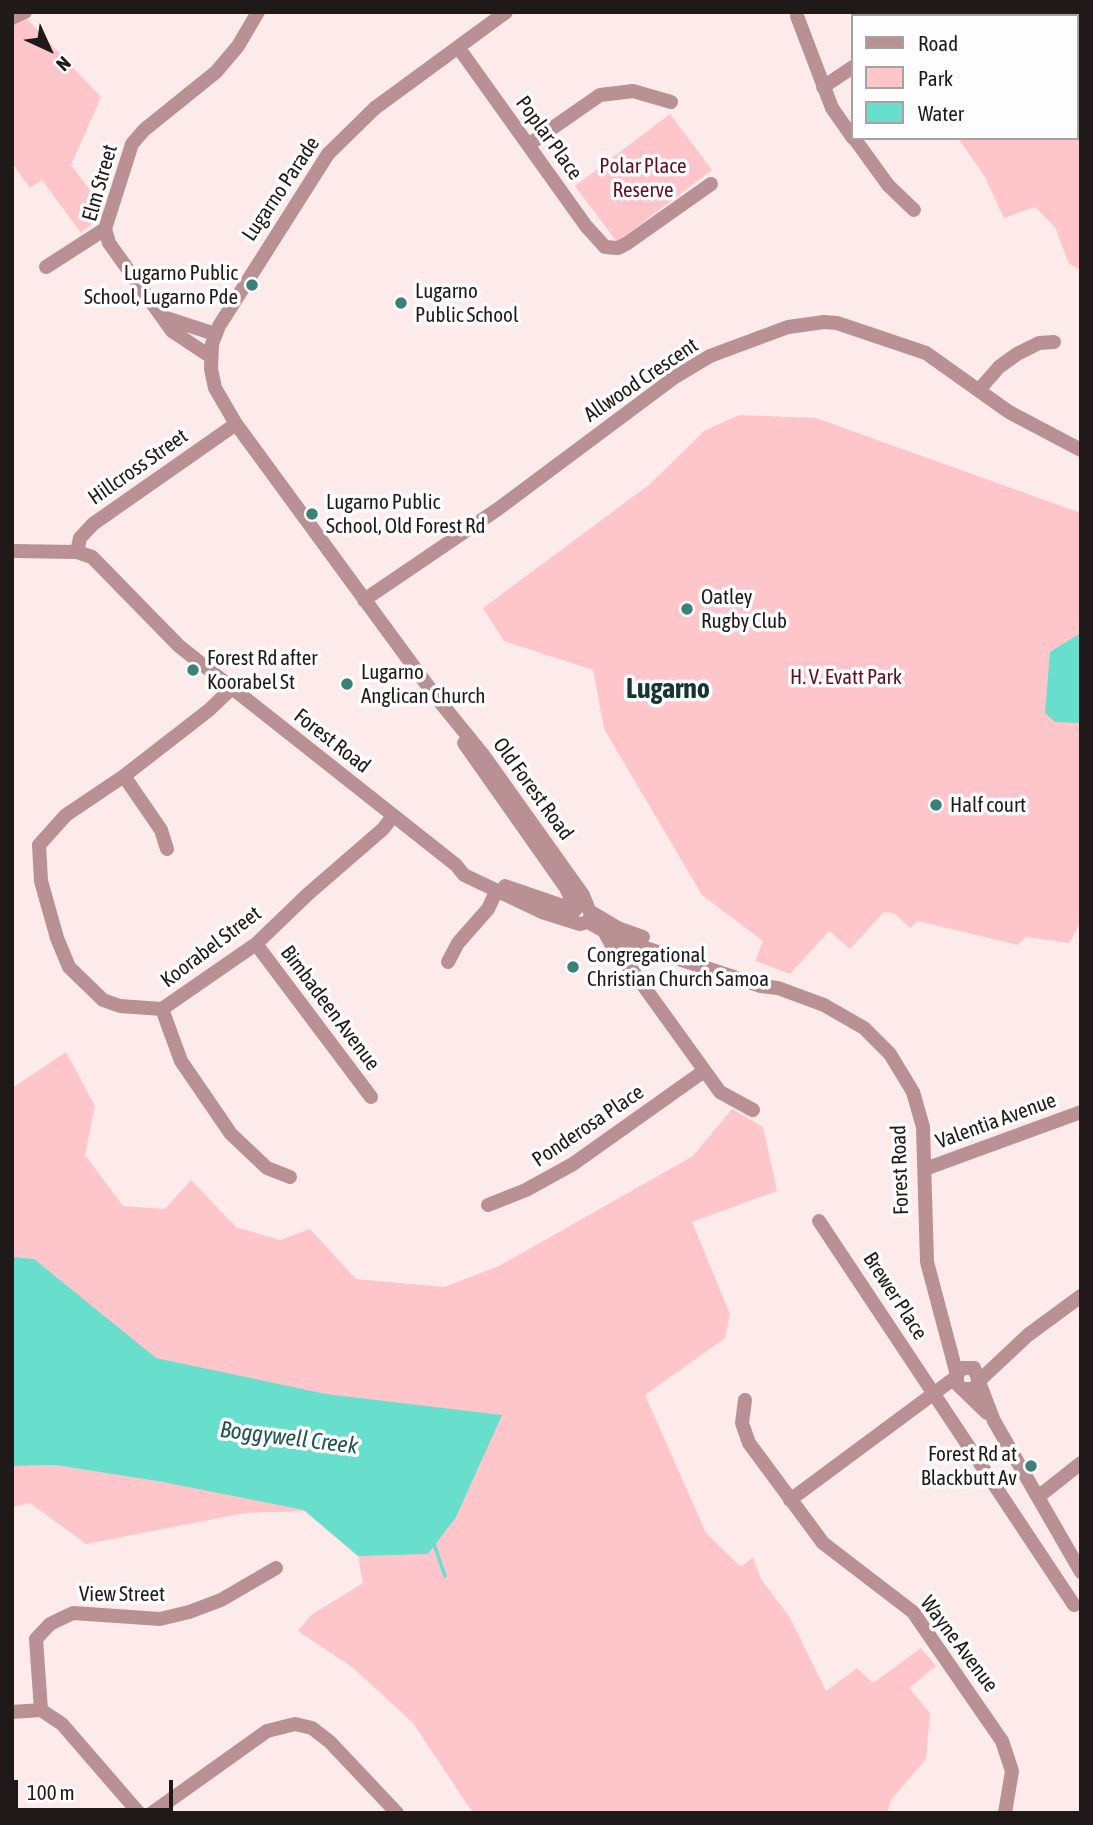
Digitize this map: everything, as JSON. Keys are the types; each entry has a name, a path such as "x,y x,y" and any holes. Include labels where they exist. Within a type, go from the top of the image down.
{"street":[{"path":"12,18 25,12"},
{"name":"Elm Street","path":"211,357 172,331 109,243 105,229 132,144 144,130 216,72 238,46 258,12"},
{"name":"Lugarno Parade","path":"215,334 257,262 328,154 368,114 506,12"},
{"path":"801,14 823,87 832,108 852,135"},
{"name":"Poplar Place","path":"458,47 593,236 609,253 711,184"},
{"path":"823,87 852,68"},
{"path":"528,145 600,95 633,91 671,102"},
{"path":"855,140 888,185 914,209"},
{"path":"46,267 105,229"},
{"path":"162,316 215,334"},
{"name":"Allwood Crescent","path":"364,600 461,531 498,509 675,377 710,356 788,327 824,322 838,323 926,354 1009,412 1081,450"},
{"name":"Old Forest Road","path":"215,334 211,357 215,388 236,424 436,697 484,756 583,895 583,915"},
{"path":"978,390 999,367 1017,354 1039,343 1054,342"},
{"name":"Hillcross Street","path":"77,552 79,538 93,524 236,424"},
{"path":"12,551 77,552"},
{"name":"Forest Road","path":"77,552 103,566 173,640 456,865 470,879 496,892 583,915 605,933 764,978 778,988 848,1017 870,1033 891,1054 917,1103 923,1127 923,1223 926,1262 959,1382 993,1421 1081,1572"},
{"name":"Koorabel Street","path":"232,688 209,710 124,776 66,815 42,839 39,869 57,938 69,967 103,1000 120,1006 162,1009 256,944 308,894 383,829 393,816"},
{"name":"Old Forest Road","path":"436,697 475,762 563,883 583,915"},
{"path":"124,776 161,830 167,849"},
{"name":"Forest Road","path":"456,865 583,915 633,939"},
{"path":"552,903 560,894 563,883"},
{"path":"448,962 458,943 488,909 496,892"},
{"path":"605,933 616,953 632,970 720,1092 753,1110"},
{"path":"632,970 628,960 633,939"},
{"name":"Bimbadeen Avenue","path":"256,944 371,1097"},
{"path":"162,1009 181,1061 231,1134 267,1168 290,1177"},
{"name":"Ponderosa Place","path":"488,1205 526,1190 573,1164 704,1071"},
{"name":"Valentia Avenue","path":"925,1169 1081,1112"},
{"name":"Brewer Place","path":"820,1221 935,1395"},
{"path":"959,1382 973,1389 976,1374 995,1363 1081,1296"},
{"name":"Forest Road","path":"948,1336 976,1374 993,1421"},
{"path":"790,1500 935,1395 959,1382 962,1368 976,1374"},
{"path":"935,1395 1074,1605"},
{"name":"Wayne Avenue","path":"745,1400 742,1423 749,1443 823,1543 914,1612 965,1682 1002,1741 1012,1771 1005,1813"},
{"path":"1038,1497 1081,1463"},
{"name":"View Street","path":"41,1710 36,1639 50,1624 73,1613 160,1619 180,1615 221,1600 276,1568"},
{"path":"12,1712 41,1710 62,1724 139,1813"},
{"path":"152,1813 267,1731 295,1724 312,1728 330,1742 397,1813"}],"green space":[{"path":"1079,12 1081,270 1069,264 1055,227 1035,207 1004,218 985,177 959,140 1079,140 1079,14 950,14"},
{"path":"27,19 101,97 71,165 104,208 102,216 81,233 42,180 30,188 12,163 12,25"},
{"name":"Polar Place Reserve","path":"670,114 712,170 617,242 575,186"},
{"name":"H. V. Evatt Park","path":"739,415 816,418 1081,513 1081,922 1069,943 1026,937 1018,945 918,921 910,928 894,913 884,912 850,949 829,931 790,974 755,961 763,941 702,895 604,729 593,670 504,641 483,608 650,484 704,431"},
{"path":"66,1052 95,1106 85,1155 123,1206 165,1209 191,1180 236,1227 280,1240 310,1229 356,1279 444,1287 499,1266 693,1156 732,1109 763,1127 777,1191 692,1222 730,1314 725,1338 645,1395 706,1533 741,1567 753,1557 761,1579 790,1618 826,1691 857,1668 873,1683 921,1648 936,1666 909,1688 930,1713 926,1759 891,1800 887,1813 473,1813 413,1723 352,1667 298,1631 311,1615 363,1583 358,1556 304,1511 245,1513 86,1544 30,1503 12,1507 12,1466 55,1465 163,1482 12,1339 12,1088"}],"water":[{"path":"1081,633 1081,723 1055,722 1045,713 1050,652"},
{"path":"12,1257 34,1259 156,1358 326,1394 502,1415 456,1517 428,1554 358,1556 304,1510 163,1482 55,1465 12,1466"}],"waterway":[{"name":"Boggywell Creek","path":"433,1541 445,1576"}],"place":[{"name":"Lugarno Public School, Lugarno Pde","path":"252,285"},
{"name":"Lugarno Public School","path":"401,303"},
{"name":"Lugarno Public School, Old Forest Rd","path":"312,514"},
{"name":"Oatley Rugby Club","path":"687,609"},
{"name":"Forest Rd after Koorabel St","path":"193,670"},
{"name":"Lugarno Anglican Church","path":"347,684"},
{"name":"Half court","path":"936,805"},
{"name":"Congregational Christian Church Samoa","path":"573,967"},
{"name":"Forest Rd at Blackbutt Av","path":"1031,1466"}],"district":[{"name":"Lugarno","path":"668,689"}]}
